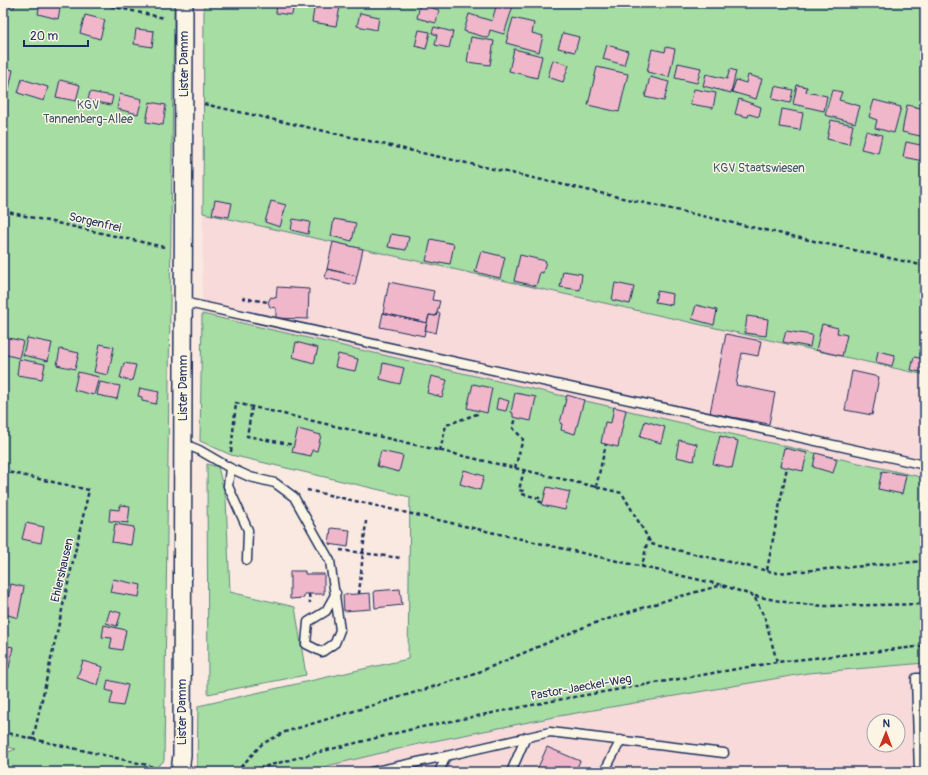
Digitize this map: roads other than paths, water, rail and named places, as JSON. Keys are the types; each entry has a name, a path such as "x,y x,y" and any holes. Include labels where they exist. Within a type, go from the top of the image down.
{"street":[{"name":"Lister Damm","path":"180,772 182,755 184,3"}],"lane":[{"path":"183,302 925,466"},
{"path":"182,442 250,477 275,482 294,497 330,561 336,593 340,630 335,643 322,652 306,644 308,622 326,611 336,593"},
{"path":"230,468 228,486 248,530 247,560"},
{"path":"919,772 916,678 925,678"},
{"path":"371,772 550,732 724,753"},
{"path":"511,772 526,737"},
{"path":"604,772 621,740"},
{"path":"439,772 446,756"}],"park label":[{"name":"KGV Tannenberg-Allee","path":"88,112"},
{"name":"KGV Staatswiesen","path":"759,168"}]}
